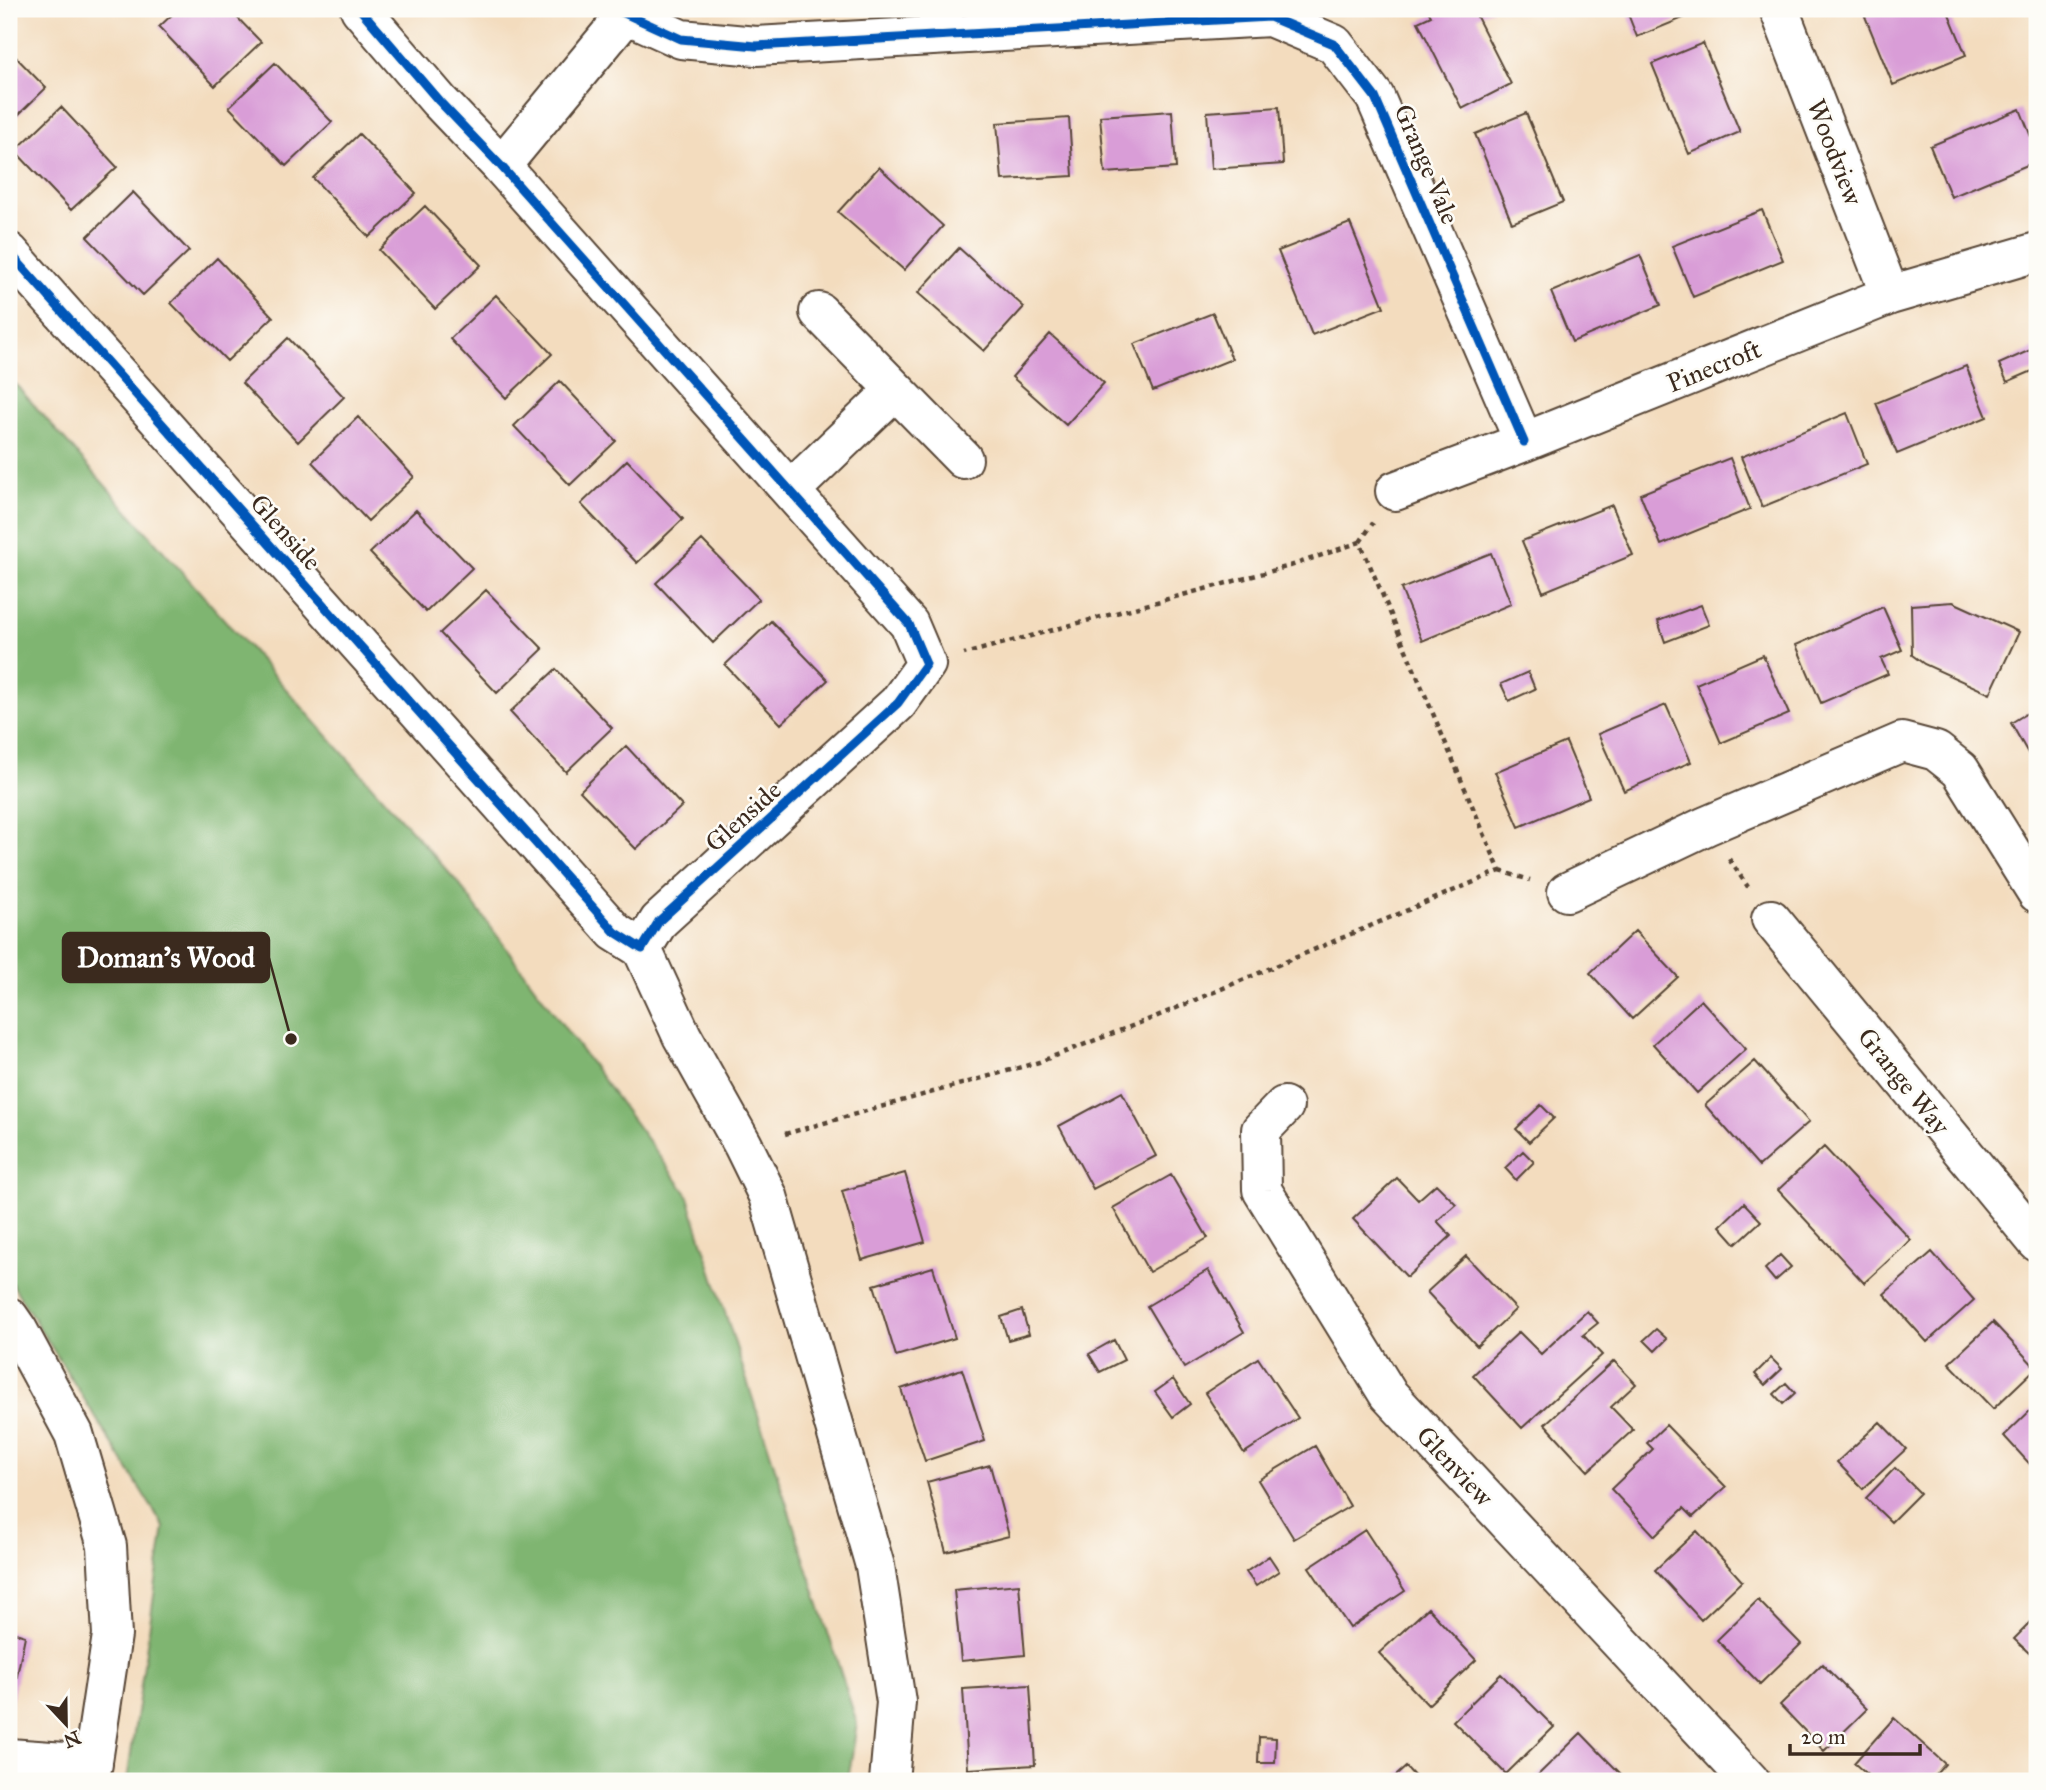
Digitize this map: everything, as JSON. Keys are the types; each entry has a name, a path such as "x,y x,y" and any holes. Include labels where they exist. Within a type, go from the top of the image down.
{"street":[{"path":"359,9 909,624 926,664"},
{"name":"Woodview","path":"1779,9 1891,295"},
{"path":"501,166 620,12"},
{"name":"Grange Vale","path":"620,12 681,39 756,46 1270,17 1334,44 1375,97 1524,442"},
{"name":"Pinecroft","path":"1395,491 1891,295 2037,252"},
{"name":"Glenside","path":"9,253 615,932 642,949 659,921 898,703 926,664"},
{"path":"819,312 964,459"},
{"path":"791,490 895,390"},
{"path":"1567,892 1706,826 1902,742 1936,751 1959,770 2037,893"},
{"name":"Grange Way","path":"1771,919 2037,1242"},
{"path":"642,949 682,1036 743,1145 768,1196 875,1566 896,1702 889,1781"},
{"name":"Glenview","path":"1284,1105 1261,1130 1262,1190 1388,1394 1750,1781"},
{"path":"9,1317 74,1434 107,1546 112,1635 91,1772 9,1758"}],"path":[{"path":"743,1145 1039,1062 1155,1017 1500,871 1360,542 1290,566 926,664"},
{"path":"1706,826 1771,919"}],"green space":[{"path":"9,377 459,884 687,1194 857,1723 848,1781 127,1781 164,1527 9,1279"}],"building":[{"path":"178,9 229,9 261,42 215,86 159,27"},
{"path":"1427,9 1493,9 1477,17 1511,84 1462,109 1418,22 1431,16"},
{"path":"1626,9 1685,9 1688,16 1637,37"},
{"path":"1862,9 1947,9 1966,55 1893,85"},
{"path":"1703,43 1740,132 1689,154 1652,64"},
{"path":"9,50 46,88 9,124"},
{"path":"275,63 332,122 286,166 229,107"},
{"path":"61,107 117,167 71,210 15,151"},
{"path":"1279,107 1283,164 1211,169 1207,112"},
{"path":"2020,109 2037,152 2037,161 1951,197 1930,146"},
{"path":"1172,111 1176,168 1105,173 1100,116"},
{"path":"1526,113 1563,202 1512,223 1475,134"},
{"path":"1069,118 1073,176 1002,180 997,123"},
{"path":"359,134 416,193 369,237 313,178"},
{"path":"879,167 943,226 904,270 838,212"},
{"path":"133,192 189,251 143,295 87,237"},
{"path":"425,206 481,265 435,309 379,250"},
{"path":"1762,210 1783,260 1693,297 1672,246"},
{"path":"1350,223 1384,307 1312,335 1278,251"},
{"path":"959,248 1024,307 984,351 918,293"},
{"path":"1640,255 1661,305 1572,342 1551,292"},
{"path":"217,258 273,317 227,361 171,303"},
{"path":"496,295 552,354 506,398 450,339"},
{"path":"1213,313 1232,359 1153,391 1134,344"},
{"path":"1050,334 1104,383 1066,425 1012,377"},
{"path":"288,338 344,397 298,442 242,383"},
{"path":"2037,347 2037,369 2007,382 1999,364"},
{"path":"1966,366 1987,417 1897,454 1876,403"},
{"path":"560,381 616,441 570,485 514,426"},
{"path":"1847,413 1867,464 1762,507 1741,457"},
{"path":"358,417 414,477 368,521 312,462"},
{"path":"1730,458 1750,509 1661,545 1640,494"},
{"path":"627,460 683,519 637,563 581,504"},
{"path":"1612,505 1633,555 1543,592 1522,541"},
{"path":"416,510 472,568 426,612 370,553"},
{"path":"702,540 759,599 713,643 656,583"},
{"path":"1491,553 1511,604 1422,641 1401,589"},
{"path":"486,590 543,649 497,693 440,633"},
{"path":"1953,602 2019,632 1990,694 1924,664 1912,655 1911,605"},
{"path":"1701,605 1709,625 1665,642 1658,621"},
{"path":"1883,607 1902,650 1881,659 1888,674 1821,703 1796,645"},
{"path":"771,621 828,680 781,724 725,665"},
{"path":"1763,655 1789,714 1721,743 1696,684"},
{"path":"556,669 612,728 566,772 510,712"},
{"path":"1528,672 1535,689 1509,701 1501,684"},
{"path":"1666,705 1691,762 1624,791 1598,734"},
{"path":"2037,707 2037,769 2011,723"},
{"path":"1566,742 1589,797 1519,827 1495,772"},
{"path":"626,746 682,806 636,849 580,791"},
{"path":"1635,931 1678,977 1632,1019 1590,973"},
{"path":"1701,1000 1746,1049 1697,1093 1653,1044"},
{"path":"1755,1061 1809,1122 1759,1166 1705,1105"},
{"path":"1122,1092 1156,1156 1093,1189 1059,1126"},
{"path":"1541,1105 1554,1118 1529,1142 1516,1129"},
{"path":"1824,1147 1911,1240 1864,1283 1778,1190"},
{"path":"1523,1151 1534,1162 1516,1180 1505,1168"},
{"path":"905,1173 925,1242 862,1260 842,1191"},
{"path":"1171,1175 1208,1238 1149,1272 1113,1208"},
{"path":"1397,1178 1418,1200 1436,1184 1456,1204 1437,1221 1451,1236 1407,1277 1353,1219"},
{"path":"1744,1203 1761,1221 1736,1244 1720,1226"},
{"path":"1932,1252 1974,1300 1927,1342 1884,1294"},
{"path":"1780,1255 1791,1267 1775,1281 1765,1269"},
{"path":"1466,1256 1516,1309 1477,1346 1427,1292"},
{"path":"933,1267 955,1338 896,1356 874,1285"},
{"path":"1208,1270 1244,1332 1184,1368 1147,1306"},
{"path":"1022,1310 1029,1334 1008,1340 1001,1317"},
{"path":"1587,1311 1598,1323 1583,1335 1602,1355 1522,1428 1473,1375 1519,1332 1541,1354"},
{"path":"1993,1322 2036,1368 1993,1409 1949,1363"},
{"path":"1656,1329 1667,1339 1655,1351 1644,1340"},
{"path":"1114,1340 1124,1360 1100,1372 1089,1354"},
{"path":"1258,1358 1298,1418 1244,1453 1205,1393"},
{"path":"1771,1358 1782,1369 1765,1385 1755,1374"},
{"path":"1614,1361 1636,1384 1611,1407 1633,1430 1588,1471 1545,1424"},
{"path":"962,1369 985,1441 925,1461 901,1389"},
{"path":"1173,1379 1190,1404 1173,1417 1155,1392"},
{"path":"1786,1383 1795,1393 1783,1404 1774,1394"},
{"path":"2037,1404 2037,1472 2004,1436"},
{"path":"1880,1422 1906,1449 1863,1489 1837,1462"},
{"path":"1666,1425 1726,1487 1693,1517 1684,1508 1655,1536 1611,1489 1653,1449 1647,1443"},
{"path":"1315,1446 1350,1506 1294,1539 1258,1480"},
{"path":"990,1465 1009,1536 946,1552 927,1482"},
{"path":"1895,1468 1920,1493 1891,1522 1866,1498"},
{"path":"1365,1530 1405,1591 1350,1628 1309,1567"},
{"path":"1697,1531 1742,1581 1701,1620 1655,1570"},
{"path":"1269,1556 1279,1571 1256,1586 1246,1572"},
{"path":"1019,1584 1025,1655 961,1661 954,1590"},
{"path":"1758,1600 1801,1644 1760,1684 1717,1640"},
{"path":"1428,1608 1476,1660 1428,1705 1379,1653"},
{"path":"2035,1618 2037,1645 2029,1653 2014,1639"},
{"path":"9,1631 25,1636 10,1711 9,1711"},
{"path":"1822,1664 1867,1709 1824,1751 1780,1705"},
{"path":"1501,1674 1554,1727 1506,1774 1453,1721"},
{"path":"1030,1685 1035,1765 968,1769 963,1689"},
{"path":"1894,1718 1945,1764 1930,1781 1874,1781 1854,1763"},
{"path":"1581,1733 1628,1781 1534,1779"},
{"path":"1259,1737 1276,1738 1275,1763 1258,1763"},
{"path":"1406,1767 1419,1781 1390,1781"}],"cycle path":[{"path":"9,252 615,932 642,949 659,921 898,703 926,664 909,624 501,166 439,101 360,9"},
{"path":"615,9 681,39 756,46 1270,17 1334,44 1375,97 1524,442"}],"place":[{"name":"Doman's Wood","path":"291,1039"}]}
